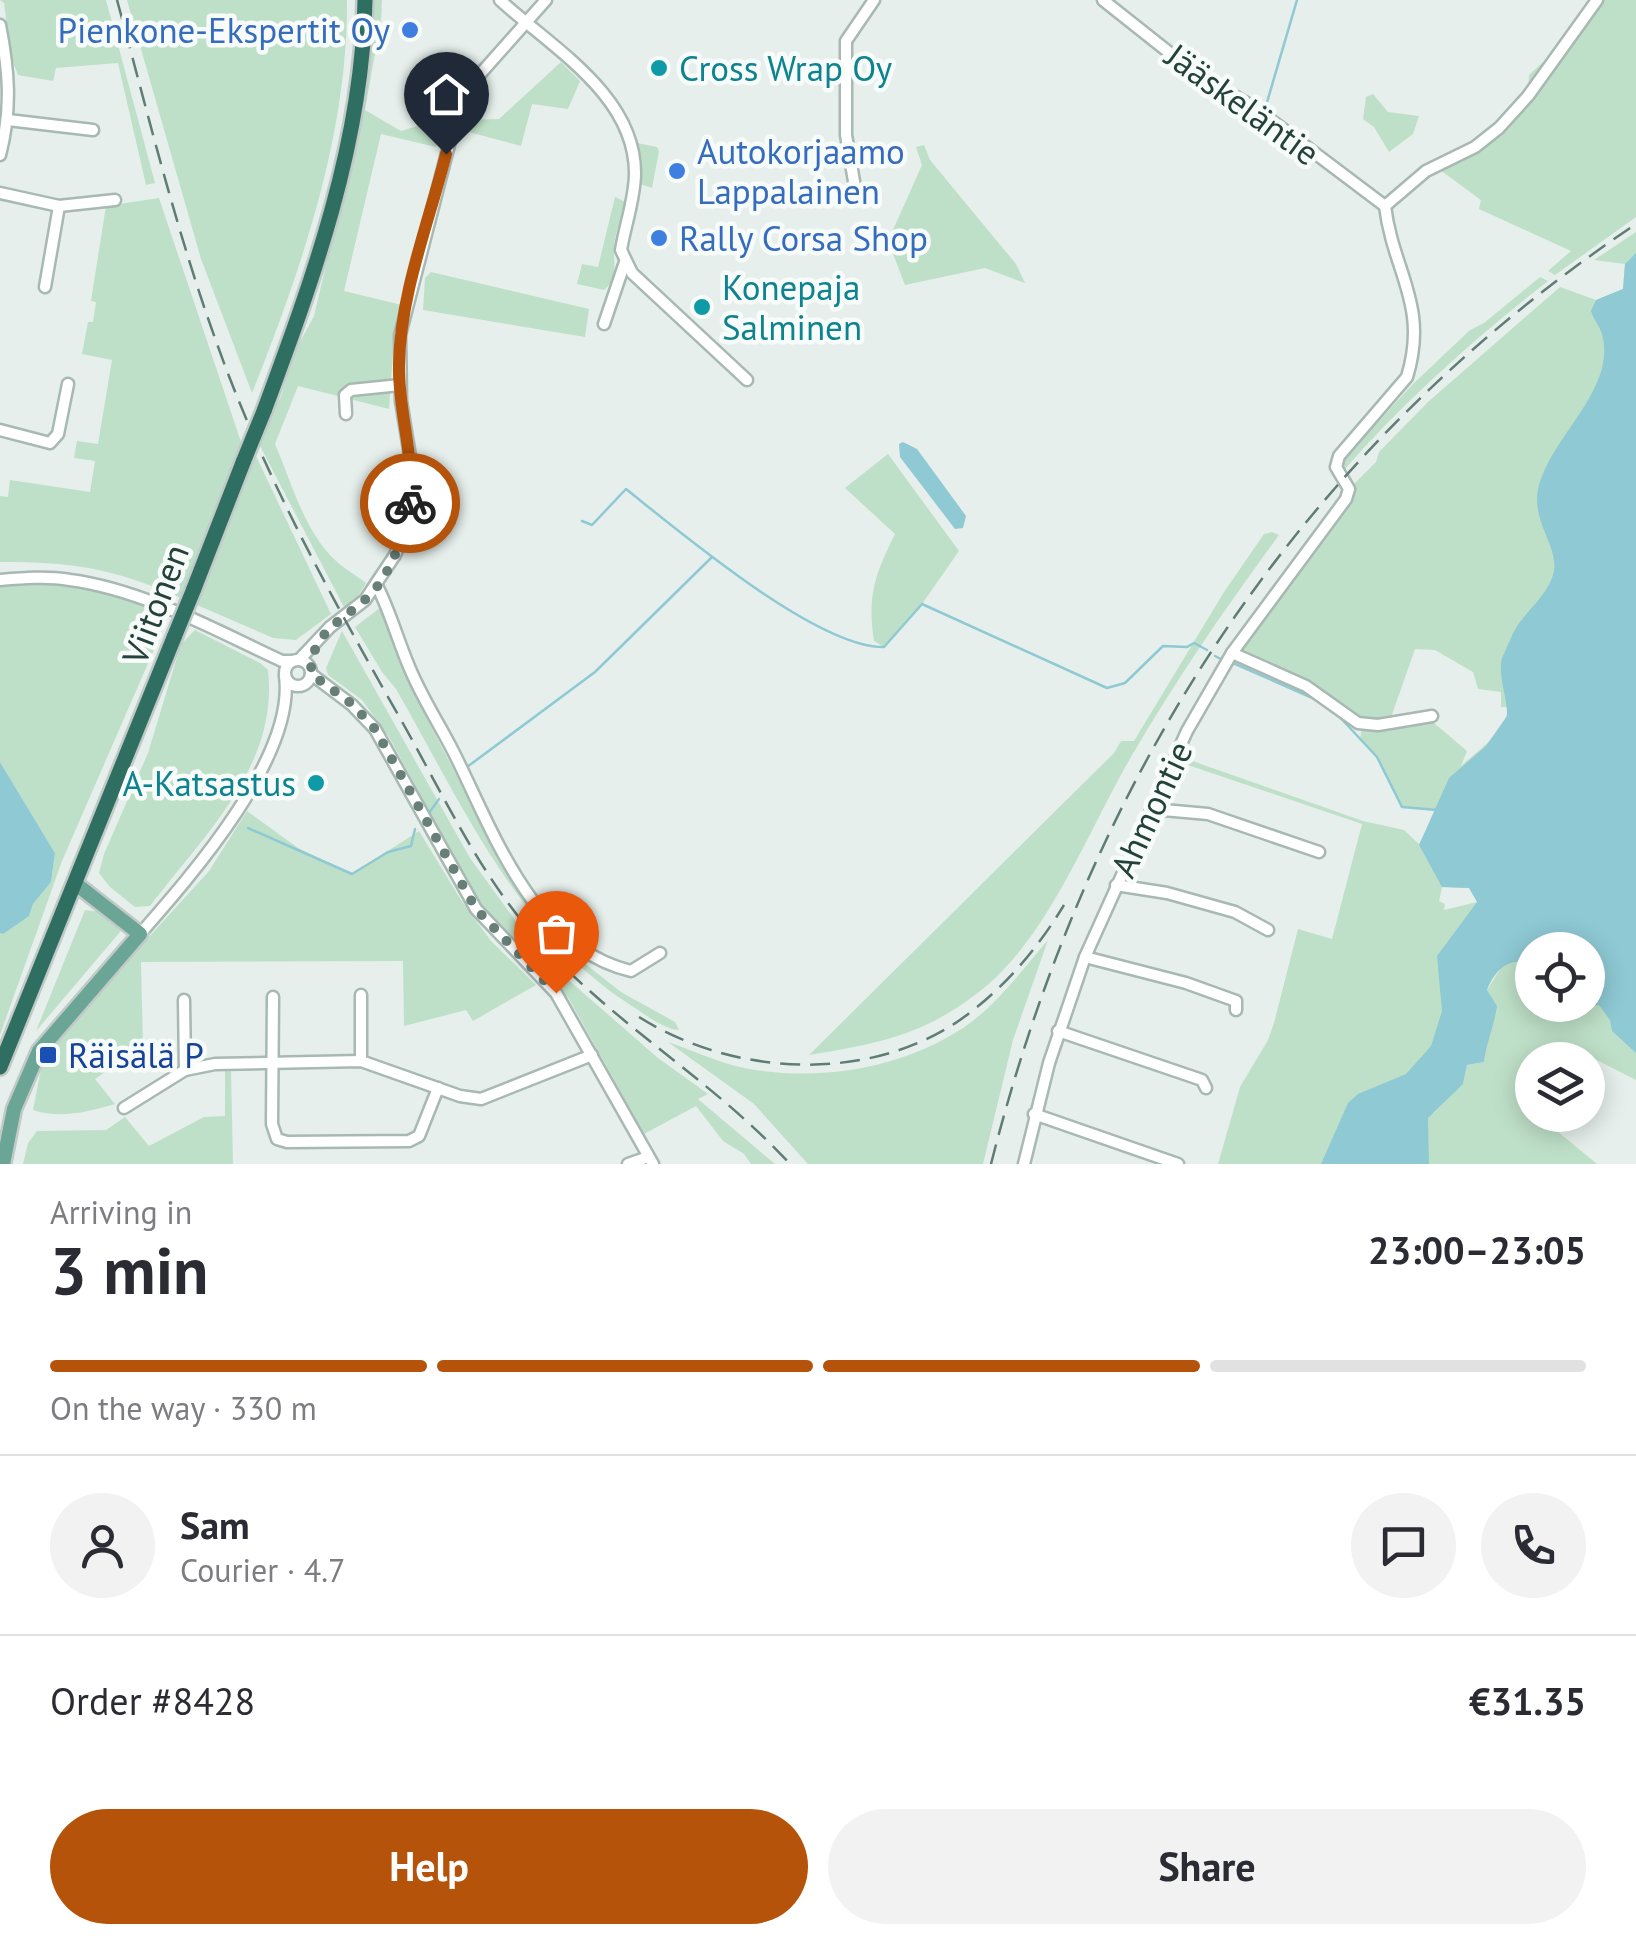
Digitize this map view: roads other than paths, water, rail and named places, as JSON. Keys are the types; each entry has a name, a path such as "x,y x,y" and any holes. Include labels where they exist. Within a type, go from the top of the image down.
{"highway":[{"name":"Viitonen","path":"0,1066 176,635 316,268 345,156 364,0"}],"main road":[{"path":"2,1164 14,1109 40,1051 140,934 76,884"}],"street":[{"path":"500,0 588,78 620,115 635,172 621,250 625,262 746,380"},
{"path":"140,934 200,866 260,772 282,712 285,674 318,639 366,600 395,555 410,502 413,474 400,385 400,335 456,118 474,80 546,0"},
{"path":"854,187 846,135 846,42 874,0"},
{"name":"Jääskeläntie","path":"1102,0 1195,73 1256,108 1385,206"},
{"path":"1385,206 1426,172 1475,147 1499,128 1528,96 1597,0"},
{"path":"0,25 10,85 0,155"},
{"path":"8,120 94,130"},
{"path":"0,193 59,206 115,200"},
{"path":"45,287 59,206"},
{"name":"Ahmontie","path":"1024,1164 1058,1031 1085,958 1187,731 1232,652 1346,499 1349,488 1336,467 1339,456 1403,384 1412,362 1412,297 1392,242 1385,206"},
{"path":"604,324 625,262"},
{"path":"0,430 50,444 58,434 68,384"},
{"path":"346,414 346,395 351,390 400,385"},
{"path":"0,580 65,579 92,583 209,626 282,661 296,660"},
{"path":"378,586 414,680 494,839 531,897 597,960 632,970 660,953"},
{"path":"282,712 307,678 318,639"},
{"path":"262,652 280,664 293,686 307,678"},
{"path":"1232,652 1306,686 1358,723 1378,725 1432,716"},
{"path":"296,660 307,678 352,704 375,729 476,909 556,993 650,1160 628,1164"},
{"path":"1152,809 1208,814 1319,852"},
{"path":"1116,885 1235,912 1268,930"},
{"path":"1085,958 1186,983 1236,1001 1236,1010"},
{"path":"361,995 361,1061"},
{"path":"272,997 273,1132 277,1139 409,1141 419,1136 438,1088"},
{"path":"184,1000 185,1070"},
{"path":"1058,1031 1202,1080 1206,1088"},
{"path":"124,1108 185,1070 215,1064 361,1061 481,1099 592,1055"},
{"path":"1034,1114 1178,1164"}],"water":[{"path":"1636,253 1636,1053 1612,1031 1605,1013 1605,932 1515,932 1515,962 1498,972 1487,990 1497,1006 1484,1062 1467,1065 1463,1084 1428,1118 1429,1164 1321,1164 1348,1103 1358,1094 1406,1074 1431,1046 1442,1011 1437,956 1477,902 1469,888 1442,887 1419,845 1449,778 1486,746 1507,716 1501,662 1517,626 1545,592 1554,571 1539,513 1538,490 1554,452 1599,378 1603,338 1591,311 1596,300 1623,289 1625,264"},
{"path":"899,444 917,449 966,516 963,528 955,529 900,457"},
{"path":"0,762 55,853 51,882 33,904 29,916 3,934 0,933"}],"waterway":[{"path":"1265,109 1297,0"},
{"path":"582,521 592,525 626,489 787,609 856,642 884,647 922,604 1107,688 1125,683 1163,646 1187,647 1194,643 1207,650"},
{"path":"467,767 595,672 711,558"},
{"path":"1215,656 1221,659"},
{"path":"1233,663 1317,700"},
{"path":"1336,713 1377,757 1402,807 1437,810"},
{"path":"429,813 439,799"},
{"path":"248,828 352,874 388,852 411,846 415,829"}],"railway":[{"path":"117,0 188,257 235,392 302,538 463,833 513,910 562,965 727,1104 790,1164"},
{"path":"991,1164 1033,1021 1086,884 1150,754 1224,632 1310,518 1407,411 1516,313 1636,224"},
{"path":"639,1017 714,1051 755,1060 797,1065 881,1056 920,1042 957,1022 989,997 1017,969 1064,905"}],"place":[{"name":"Pienkone-Ekspertit Oy","path":"410,30"},
{"name":"Cross Wrap Oy","path":"659,68"},
{"name":"Autokorjaamo Lappalainen","path":"677,171"},
{"name":"Rally Corsa Shop","path":"659,238"},
{"name":"Konepaja Salminen","path":"702,307"},
{"name":"A-Katsastus","path":"316,783"},
{"name":"Räisälä P","path":"48,1055"}]}
